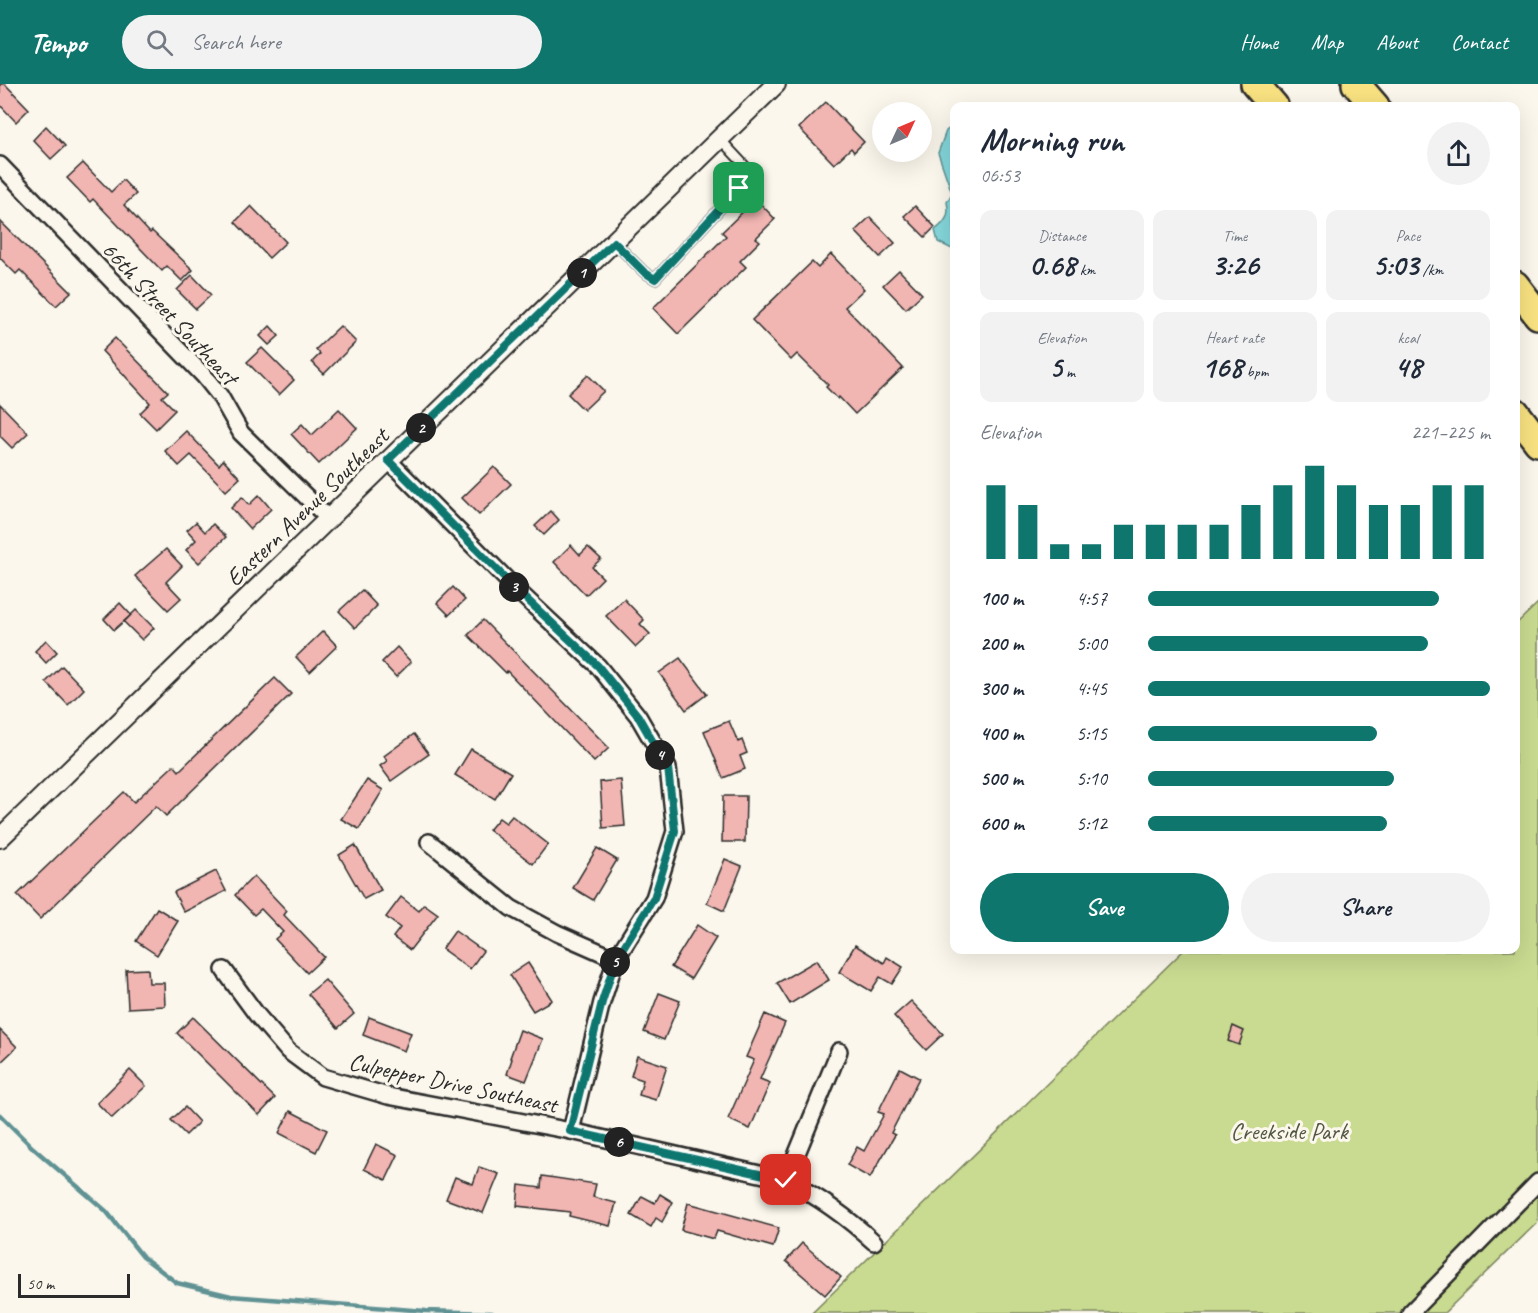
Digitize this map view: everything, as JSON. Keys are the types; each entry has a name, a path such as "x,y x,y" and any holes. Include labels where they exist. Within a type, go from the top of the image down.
{"highway":[{"path":"1255,84 1271,102"},
{"path":"1356,84 1372,102"},
{"path":"1520,292 1538,315"},
{"path":"1520,419 1538,442"}],"street":[{"name":"Eastern Avenue Southeast","path":"0,838 776,84"},
{"name":"66th Street Southeast","path":"0,165 204,376 220,396 241,433 329,519"},
{"path":"388,460 521,594 598,666 638,716 668,768 675,831 654,898 616,959 602,1002 570,1131"},
{"path":"429,842 512,908 557,933 616,959"},
{"name":"Culpepper Drive Southeast","path":"224,970 257,1015 288,1051 323,1077 388,1096 570,1131 786,1180 812,1193 845,1216 874,1242"},
{"path":"786,1180 839,1051"},
{"path":"1410,1313 1538,1182"}],"lane":[{"path":"614,242 644,272 655,279 739,188 749,170 720,139"}],"green space":[{"name":"Creekside Park","path":"1538,603 1538,1222 1444,1313 812,1313 1180,954 1520,954 1520,620"}],"water":[{"path":"950,128 950,187 938,153 946,131"},
{"path":"950,197 950,248 938,242 935,230 946,218 947,202"}],"building":[{"path":"0,84 5,84 29,109 16,122 0,105"},
{"path":"826,102 864,142 854,152 851,148 834,164 799,128"},
{"path":"46,126 65,146 51,159 33,140"},
{"path":"83,163 111,192 123,180 136,194 124,205 150,233 152,231 193,270 182,281 167,266 162,271 93,199 90,202 67,178"},
{"path":"756,199 775,219 756,238 760,241 740,261 746,267 678,334 653,308 726,236 722,232"},
{"path":"251,206 286,242 269,258 235,222"},
{"path":"915,206 935,227 925,237 904,216"},
{"path":"870,217 895,243 880,257 855,231"},
{"path":"0,221 71,292 56,306 20,270 16,274 0,258"},
{"path":"831,254 864,289 845,307 903,368 855,414 826,387 828,385 797,354 791,360 752,320 812,262 818,268"},
{"path":"899,270 922,294 906,309 883,285"},
{"path":"192,275 211,295 196,309 177,290"},
{"path":"270,326 279,336 269,345 260,336"},
{"path":"340,326 356,342 324,374 312,362 320,354 316,349"},
{"path":"115,338 168,392 162,397 175,410 156,429 140,413 150,403 102,351"},
{"path":"262,348 294,380 279,395 247,362"},
{"path":"588,375 604,391 584,410 568,394"},
{"path":"0,404 28,433 12,448 0,436"},
{"path":"339,409 357,428 319,464 291,434 302,424 312,435"},
{"path":"186,431 219,465 223,460 240,478 226,491 191,455 179,466 165,451"},
{"path":"494,467 511,484 479,515 462,498"},
{"path":"259,495 271,509 250,529 231,508 242,497 249,505"},
{"path":"551,511 559,520 544,535 535,526"},
{"path":"196,522 205,532 213,524 226,537 199,563 186,550 196,540 187,530"},
{"path":"571,545 580,555 588,547 601,559 592,567 603,578 586,595 554,562"},
{"path":"166,549 182,566 166,582 181,598 168,610 135,576"},
{"path":"453,587 465,600 449,615 437,603"},
{"path":"362,590 377,606 355,628 339,611"},
{"path":"624,599 644,620 640,624 650,634 636,647 606,616"},
{"path":"120,603 131,615 114,630 104,619"},
{"path":"136,610 154,628 142,640 124,622"},
{"path":"483,620 609,748 594,762 507,671 506,673 468,635"},
{"path":"323,631 337,646 310,672 296,657"},
{"path":"46,640 57,652 46,663 35,651"},
{"path":"397,647 411,662 396,677 382,662"},
{"path":"680,658 707,694 686,710 659,673"},
{"path":"62,666 84,689 68,705 46,682"},
{"path":"275,678 291,694 166,816 156,806 40,919 17,895 124,792 134,802 174,765 179,771"},
{"path":"729,721 738,742 742,740 747,753 740,756 745,769 723,778 704,731"},
{"path":"414,734 429,754 391,781 380,766 387,761 384,756"},
{"path":"471,749 511,773 495,799 455,775"},
{"path":"367,780 383,790 359,829 341,819"},
{"path":"621,780 625,826 603,828 600,782"},
{"path":"723,796 746,796 745,842 722,842"},
{"path":"512,816 548,844 533,864 489,830 499,818 506,823"},
{"path":"355,845 381,890 364,899 339,855"},
{"path":"597,848 617,860 593,900 573,888"},
{"path":"725,859 742,866 724,911 707,903"},
{"path":"216,871 226,891 184,912 174,892"},
{"path":"254,876 287,911 284,915 324,957 307,973 275,939 283,932 261,909 254,915 235,895"},
{"path":"401,897 419,911 424,904 438,914 410,950 393,937 400,928 386,917"},
{"path":"157,908 178,921 157,955 136,941"},
{"path":"697,925 716,938 691,979 671,967"},
{"path":"455,931 483,951 470,969 442,949"},
{"path":"855,945 884,963 887,957 903,967 892,984 880,977 871,991 839,972"},
{"path":"817,960 829,980 790,1004 777,983"},
{"path":"528,963 552,1000 533,1011 510,975"},
{"path":"148,969 149,983 164,983 165,1006 128,1008 126,970"},
{"path":"325,980 354,1014 338,1028 308,994"},
{"path":"659,993 680,1001 664,1040 644,1032"},
{"path":"911,1001 943,1034 926,1050 894,1016"},
{"path":"765,1014 785,1023 760,1079 770,1083 750,1129 728,1119 754,1060 746,1057"},
{"path":"193,1017 275,1098 259,1115 177,1033"},
{"path":"369,1017 411,1033 404,1051 363,1035"},
{"path":"1233,1026 1244,1031 1239,1045 1228,1041"},
{"path":"0,1030 17,1047 0,1063"},
{"path":"520,1030 543,1039 526,1081 507,1074"},
{"path":"637,1056 667,1066 656,1100 639,1095 643,1080 631,1076"},
{"path":"900,1068 919,1078 891,1133 895,1135 870,1178 847,1165 857,1147 864,1151 884,1114 878,1112"},
{"path":"130,1070 146,1086 112,1118 97,1103"},
{"path":"185,1107 199,1122 186,1135 171,1120"},
{"path":"290,1111 327,1130 316,1152 279,1133"},
{"path":"376,1144 398,1155 386,1180 364,1169"},
{"path":"479,1167 499,1174 483,1213 446,1199 455,1177 473,1184"},
{"path":"542,1176 596,1184 593,1197 616,1203 610,1226 569,1216 570,1212 517,1206 519,1185 541,1188"},
{"path":"660,1194 673,1202 662,1222 656,1218 651,1227 631,1215 642,1196 655,1203"},
{"path":"688,1203 779,1228 773,1247 717,1231 714,1239 681,1230"},
{"path":"802,1243 841,1277 825,1295 786,1261"}],"waterway":[{"path":"0,1115 32,1147 106,1211 143,1257 177,1283 231,1296 426,1311 492,1313"}],"route":[{"path":"739,188 655,279 644,272 614,242 388,460 521,594 598,666 638,716 668,768 675,831 654,898 616,959 602,1002 570,1131 786,1180"}]}
